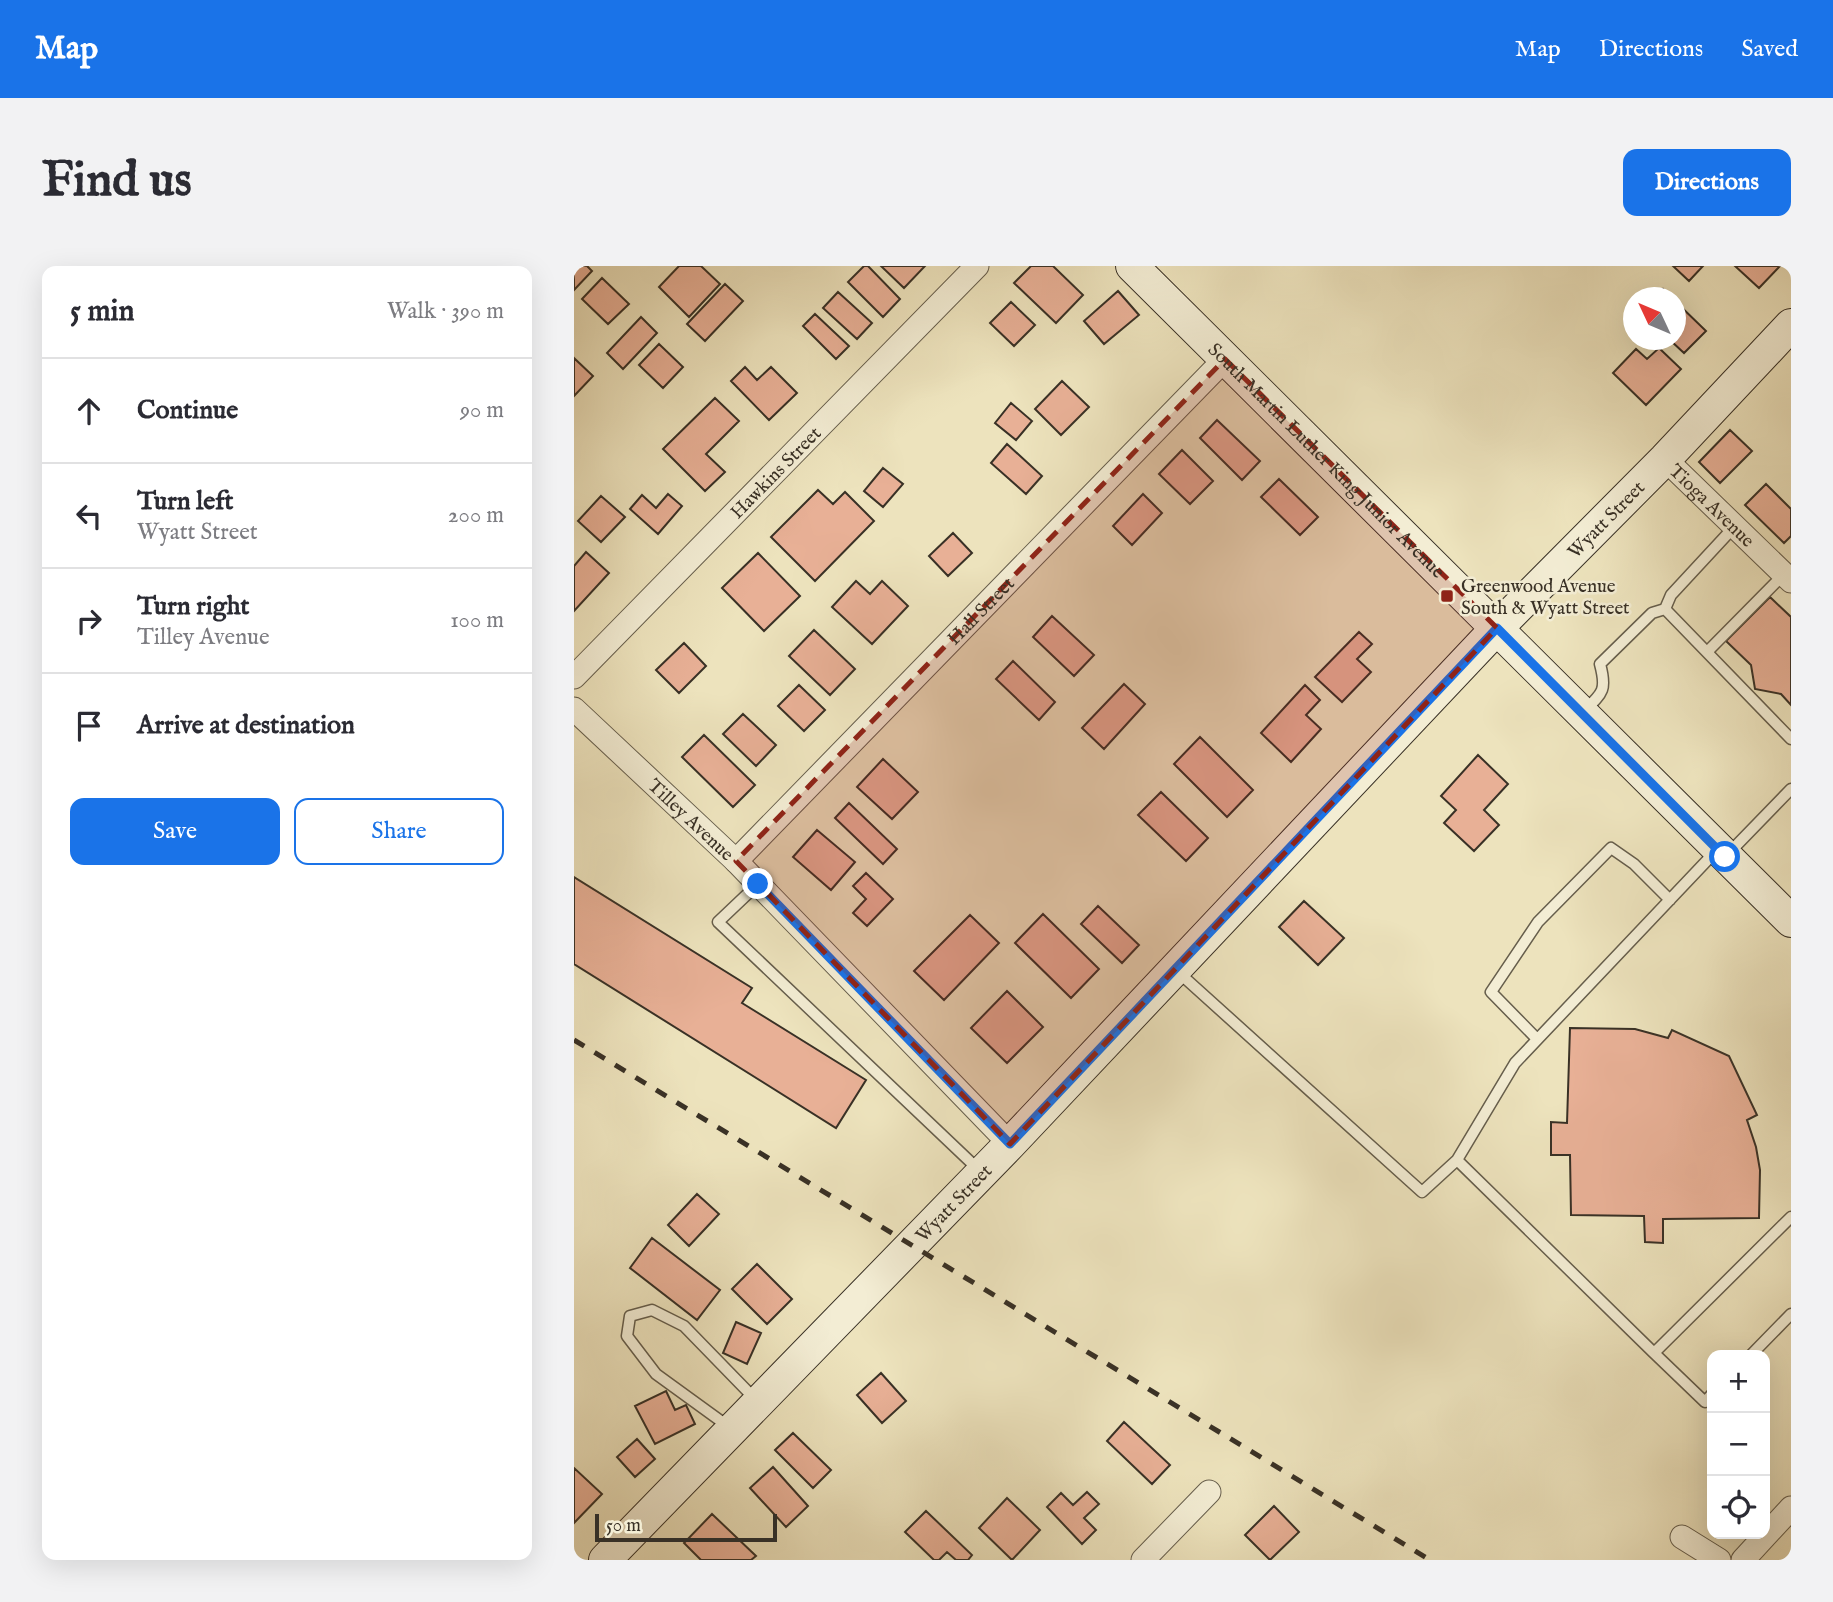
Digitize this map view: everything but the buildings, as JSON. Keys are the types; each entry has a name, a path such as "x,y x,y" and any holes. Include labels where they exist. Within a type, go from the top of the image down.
{"street":[{"name":"Hawkins Street","path":"574,677 977,266"},
{"name":"South Martin Luther King Junior Avenue","path":"1132,266 1791,921"},
{"name":"Wyatt Street","path":"605,1560 1010,1144 1497,628 1665,459 1791,325"},
{"name":"Hall Street","path":"736,861 1225,359"},
{"name":"Tioga Avenue","path":"1665,459 1788,578"},
{"name":"Tilley Avenue","path":"574,709 736,861 1010,1144"},
{"path":"1143,1560 1209,1492"},
{"path":"1743,1560 1791,1508"},
{"path":"1682,1537 1719,1560"}],"lane":[{"path":"1582,713 1599,696 1605,682 1600,664 1652,613 1665,609 1671,595 1734,527"},
{"path":"1707,652 1788,578"},
{"path":"1665,609 1791,738"},
{"path":"1175,969 1422,1192 1457,1160 1515,1063 1670,900 1791,789"},
{"path":"1537,1039 1491,992 1538,922 1611,848 1633,864 1670,900"},
{"path":"758,884 718,922 982,1173"},
{"path":"1457,1160 1705,1402 1707,1400"},
{"path":"1654,1353 1791,1217"},
{"path":"731,1429 656,1374 627,1336 630,1316 652,1310 684,1326 758,1402"},
{"path":"1756,1350 1791,1314"}],"highlighted area":[{"path":"1225,359 1497,628 1010,1144 736,861"}],"railway":[{"path":"574,1040 1430,1560"}],"place":[{"name":"Greenwood Avenue South & Wyatt Street","path":"1447,596"}],"route":[{"path":"758,884 1010,1144 1497,628 1725,857"}]}
